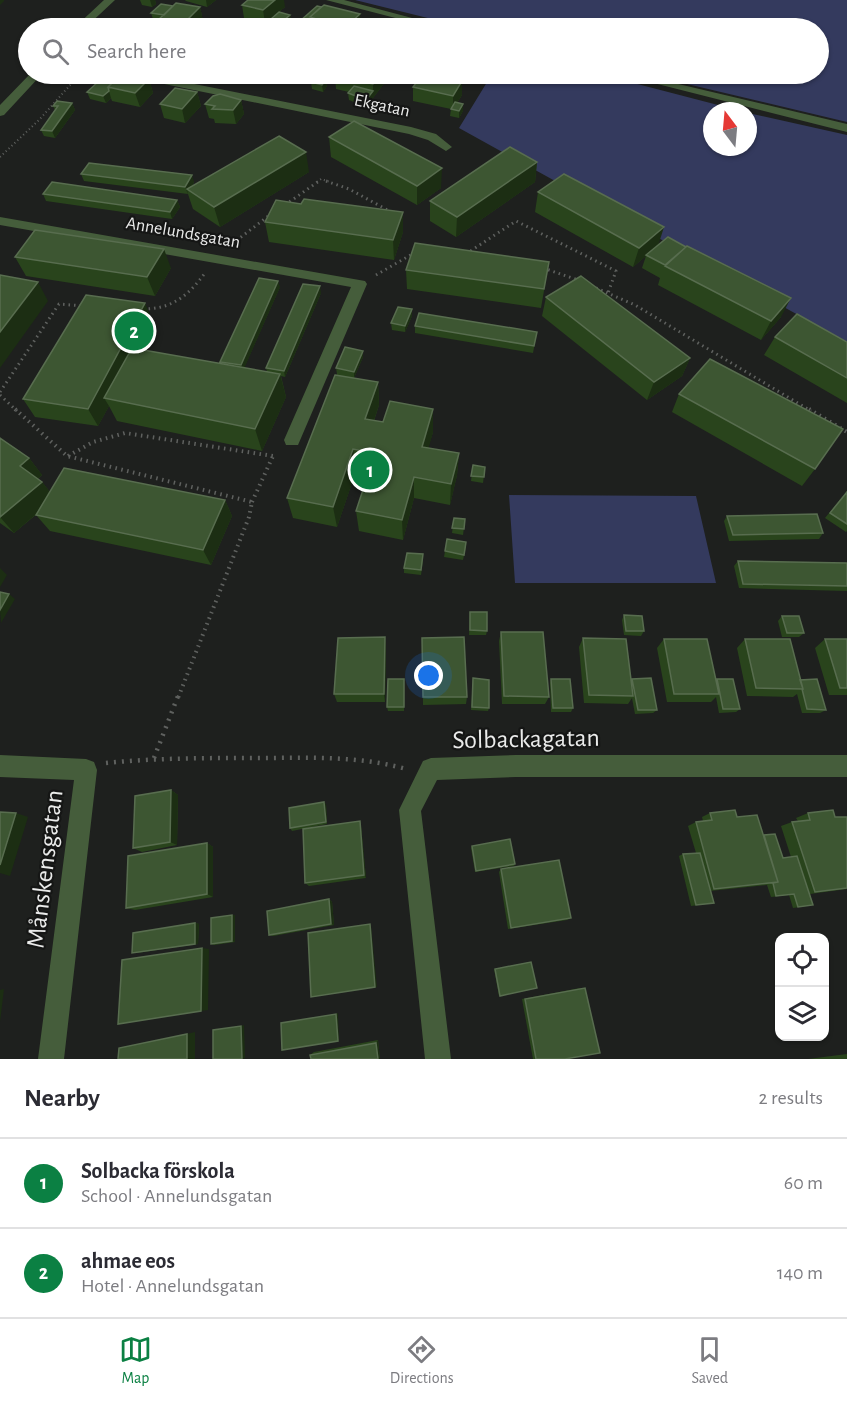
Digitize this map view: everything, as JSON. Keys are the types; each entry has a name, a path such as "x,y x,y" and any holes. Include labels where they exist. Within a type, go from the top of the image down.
{"street":[{"path":"90,18 110,0"},
{"path":"331,0 404,18"},
{"path":"0,112 27,84"},
{"name":"Ekgatan","path":"179,84 411,131 432,138 446,147"},
{"path":"665,84 847,128"},
{"name":"Annelundsgatan","path":"0,221 360,284"},
{"path":"292,440 360,284"},
{"name":"Solbackagatan","path":"428,776 431,769 516,765 847,766"},
{"name":"Månskensgatan","path":"0,766 86,770 51,1059"},
{"path":"428,776 410,810 438,1059"}],"path":[{"path":"0,157 46,113 71,84"},
{"path":"137,309 160,310 190,294 216,258 321,179 349,189 400,217 389,216"},
{"path":"286,204 297,206"},
{"path":"472,259 461,258 516,220 616,271 608,293"},
{"path":"360,284 417,252"},
{"path":"541,268 552,269 580,281"},
{"path":"590,285 636,305 847,432"},
{"path":"93,306 59,304 0,394 67,456 252,502"},
{"path":"67,456 93,442 125,433 273,456"},
{"path":"154,758 249,517 252,502 273,456 292,440"},
{"path":"86,770 107,763 154,758 334,758 387,763 428,776"}],"shaded area":[{"path":"355,0 847,0 847,122 687,84 829,84 829,18 428,18"},
{"path":"486,84 637,84 706,102 703,102 703,156 757,156 757,115 847,135 847,342 459,128"},
{"path":"509,495 696,496 716,583 515,583"}],"building":[{"path":"248,0 275,0 263,10 242,5"},
{"path":"176,3 200,7 189,18 160,18"},
{"path":"161,4 173,6 164,15 151,13"},
{"path":"324,5 360,14 356,18 310,17"},
{"path":"317,6 321,7 310,18 303,18"},
{"path":"279,12 290,15 286,18 272,18"},
{"path":"96,84 111,84 108,87 109,91 103,96 87,92"},
{"path":"111,84 144,84 135,93 108,87"},
{"path":"415,84 460,84 453,96 413,87"},
{"path":"354,86 373,91 366,100 348,93"},
{"path":"175,88 197,92 182,109 160,104"},
{"path":"220,94 241,100 233,110 212,109 215,106 205,104 213,96"},
{"path":"57,101 72,103 52,131 41,130 58,106 53,106"},
{"path":"455,102 463,104 459,111 451,109"},
{"path":"354,121 442,168 417,186 329,137"},
{"path":"279,136 306,152 214,207 187,189"},
{"path":"510,147 537,162 457,217 430,201"},
{"path":"89,163 192,175 185,187 81,174"},
{"path":"564,174 664,227 639,248 538,192"},
{"path":"52,182 177,200 170,212 43,194"},
{"path":"304,199 403,212 393,240 265,222 276,200 301,204"},
{"path":"35,230 164,249 147,277 15,257"},
{"path":"668,237 686,247 665,265 646,255"},
{"path":"415,243 549,262 544,289 406,270"},
{"path":"687,246 791,298 771,321 665,266"},
{"path":"0,275 38,282 0,332"},
{"path":"581,276 690,358 654,382 546,297"},
{"path":"259,278 278,281 241,365 220,362"},
{"path":"303,284 320,286 284,371 266,368"},
{"path":"86,295 145,303 88,409 23,399"},
{"path":"398,307 412,309 405,326 391,323"},
{"path":"419,313 537,332 534,346 415,326"},
{"path":"797,314 847,342 847,378 775,337"},
{"path":"345,347 363,351 354,372 336,368"},
{"path":"132,348 280,374 255,429 104,398"},
{"path":"710,359 843,429 815,469 679,394"},
{"path":"335,375 378,382 365,419 383,422 390,401 433,409 422,447 459,453 451,484 414,477 402,520 356,511 375,453 353,449 333,507 287,498"},
{"path":"0,438 29,458 20,466 42,482 0,517"},
{"path":"473,465 485,467 484,477 471,476"},
{"path":"64,468 225,500 203,550 36,515"},
{"path":"847,492 847,524 830,513"},
{"path":"817,514 823,533 733,535 727,516"},
{"path":"454,518 465,519 464,529 452,528"},
{"path":"447,539 466,542 464,555 445,551"},
{"path":"407,553 423,554 421,570 404,568"},
{"path":"738,561 847,563 847,586 743,584"},
{"path":"0,592 9,594 0,610"},
{"path":"470,612 487,612 487,631 470,630"},
{"path":"624,615 642,616 644,631 626,631"},
{"path":"782,616 799,616 804,633 787,633"},
{"path":"501,632 543,632 549,697 504,696"},
{"path":"385,637 384,694 334,694 338,638"},
{"path":"464,637 467,697 423,697 422,638"},
{"path":"583,638 626,639 633,696 589,695"},
{"path":"664,639 707,639 719,694 674,694"},
{"path":"745,639 790,639 803,689 756,688"},
{"path":"825,639 847,639 847,688 840,688"},
{"path":"473,678 489,680 489,708 472,707"},
{"path":"651,678 657,710 638,710 632,679"},
{"path":"388,679 404,679 404,707 387,707"},
{"path":"551,679 570,679 573,708 553,708"},
{"path":"717,679 733,679 740,709 723,709"},
{"path":"817,679 826,710 807,709 800,680"},
{"path":"171,790 170,842 133,848 135,796"},
{"path":"324,802 326,822 290,828 289,808"},
{"path":"735,810 737,817 757,815 778,882 714,889 696,822 712,820 710,813"},
{"path":"833,810 835,817 847,817 847,888 815,892 792,822 810,820 808,813"},
{"path":"0,812 16,813 0,865"},
{"path":"360,821 364,875 305,883 303,829"},
{"path":"775,834 783,858 797,856 813,905 798,907 794,894 776,896 773,883 778,882 764,835"},
{"path":"510,839 515,864 476,871 472,846"},
{"path":"207,843 207,894 126,908 128,856"},
{"path":"700,853 714,903 696,905 683,854"},
{"path":"559,860 571,918 511,928 501,869"},
{"path":"329,899 331,924 269,935 267,911"},
{"path":"232,915 232,941 211,944 211,918"},
{"path":"195,923 195,944 132,953 133,933"},
{"path":"370,924 375,987 311,997 308,933"},
{"path":"202,948 201,1011 118,1024 122,960"},
{"path":"531,962 537,988 500,996 495,969"},
{"path":"585,988 600,1053 565,1059 536,1059 525,999"},
{"path":"336,1014 338,1041 282,1050 281,1023"},
{"path":"241,1026 242,1059 213,1059 213,1030"},
{"path":"187,1034 187,1059 118,1059 119,1048"},
{"path":"376,1043 378,1059 311,1059 310,1055"}],"place":[{"name":"ahmae eos","path":"134,331"},
{"name":"Solbacka förskola","path":"370,470"}]}
